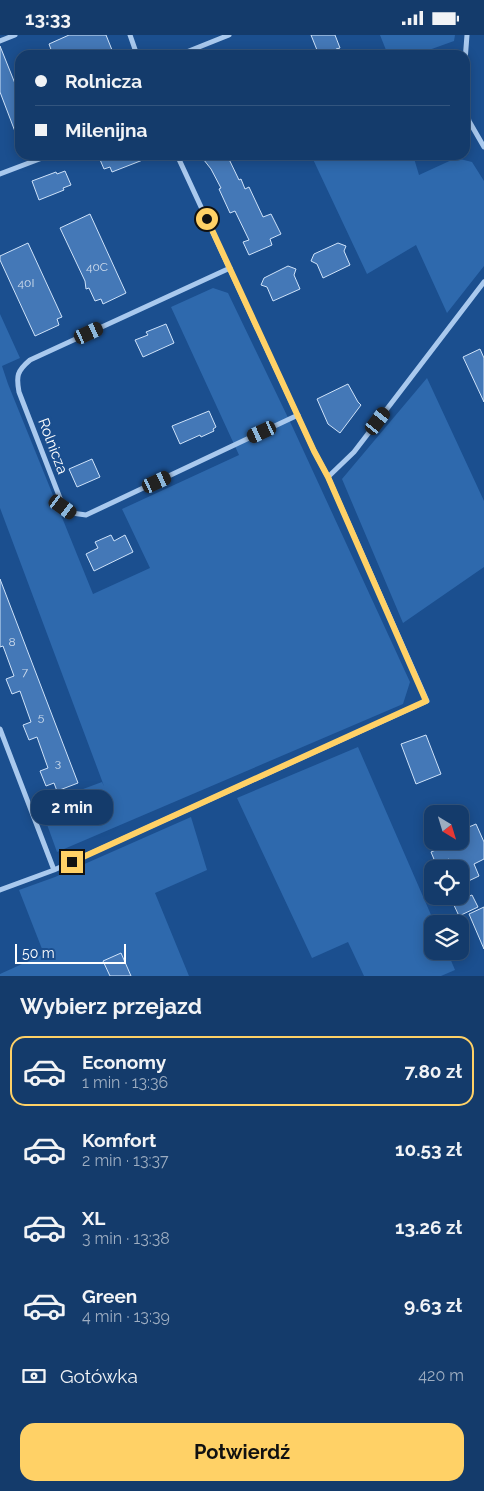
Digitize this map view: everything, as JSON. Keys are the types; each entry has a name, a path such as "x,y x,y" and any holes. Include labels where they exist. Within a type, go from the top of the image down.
{"street":[{"path":"0,41 16,35"},
{"path":"130,35 135,50"},
{"path":"192,50 230,35"},
{"path":"466,50 467,35"},
{"path":"470,123 484,147"},
{"path":"0,174 37,160"},
{"path":"0,891 54,870 426,701 328,477 179,160"},
{"name":"Rolnicza","path":"230,268 30,360 20,369 17,381 19,392 63,507 72,513 86,515 298,415"},
{"path":"328,477 354,452 484,282"},
{"path":"0,729 54,870"}],"shaded area":[{"path":"380,35 455,35 454,41 429,50 386,50"},
{"path":"313,160 414,160 419,175 452,160 472,162 484,181 484,266 447,313 416,245 367,274"},
{"path":"213,288 228,293 293,428 410,682 403,704 57,852 40,805 102,782 104,786 0,508 0,314 20,358 2,366 93,594 150,568 122,509 239,455 171,307"},
{"path":"427,378 484,501 484,567 403,623 342,479"},
{"path":"358,747 424,899 424,905 427,905 431,915 424,915 424,960 451,960 455,970 441,976 364,976 348,942 312,958 237,798"},
{"path":"191,817 207,870 155,893 189,976 0,976 0,974 44,954 19,890 55,877"}],"building":[{"path":"69,35 106,35 112,50 51,50 49,44"},
{"path":"311,35 335,35 340,48 336,50 317,50"},
{"path":"0,46 15,84 15,131 0,92"},
{"path":"100,160 143,160 112,172 110,167 104,169"},
{"path":"204,160 229,160 245,189 249,187 263,217 271,214 281,234 270,239 272,245 249,255 243,242 249,240 235,211 230,213 219,189 221,188"},
{"path":"65,171 71,185 63,188 64,190 39,200 32,181 56,172 57,174"},
{"path":"90,214 126,293 103,304 101,299 95,301 89,288 86,289 85,281 60,228"},
{"path":"28,243 62,317 57,319 59,325 35,336 0,260 0,256"},
{"path":"338,243 346,246 344,251 350,265 323,278 317,264 311,261 314,254"},
{"path":"288,266 296,269 294,275 300,289 273,301 267,287 261,285 264,278"},
{"path":"166,324 174,343 143,357 135,340 148,335 146,332"},
{"path":"480,349 484,358 484,402 463,357"},
{"path":"348,384 361,405 340,433 328,424 317,399"},
{"path":"209,411 216,427 213,429 214,431 180,444 172,426"},
{"path":"92,459 100,477 77,487 69,469"},
{"path":"111,535 114,541 125,535 133,552 94,571 86,554 98,548 95,542"},
{"path":"0,579 78,783 57,791 54,783 46,786 40,771 48,768 37,737 29,740 23,725 31,722 20,691 12,694 6,679 14,676 3,646 0,647"},
{"path":"426,735 441,774 416,784 401,744"},
{"path":"476,824 484,842 484,859 474,864 479,876 469,881 469,860 434,860 431,852 436,850 469,850 469,827"},
{"path":"472,895 478,907 459,915 454,905 469,905 469,896"},
{"path":"484,907 484,949 469,914"},
{"path":"121,953 131,976 110,976 103,961"}],"route":[{"path":"72,862 426,701 328,477 314,451 207,219"}]}
